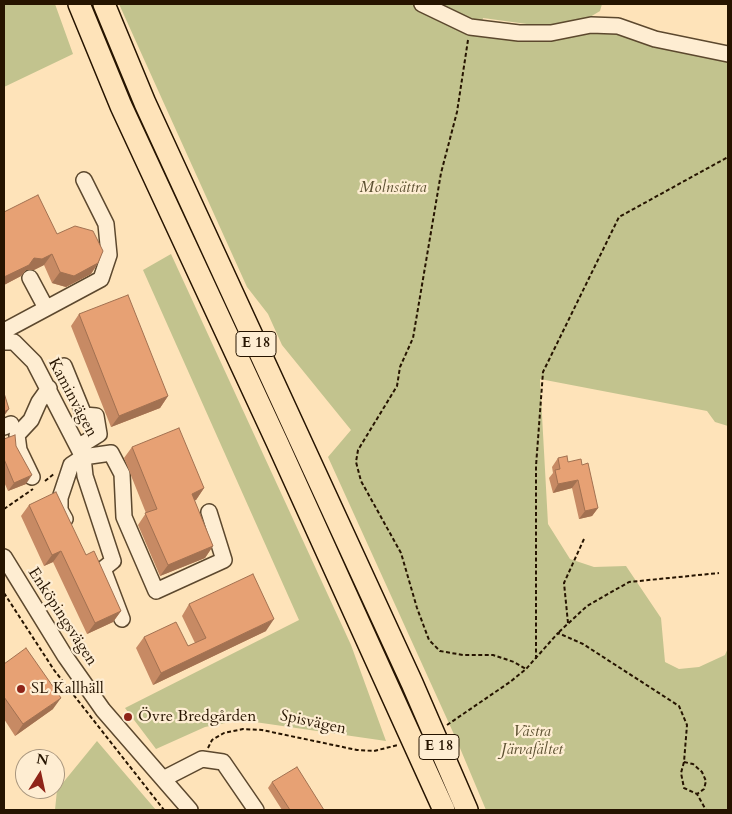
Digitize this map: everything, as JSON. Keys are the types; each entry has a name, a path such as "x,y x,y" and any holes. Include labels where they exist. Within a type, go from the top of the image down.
{"highway":[{"name":"E 18","path":"79,4 121,106 407,745 444,810"},
{"name":"E 18","path":"104,4 145,103 412,684 467,810"},
{"path":"407,745 433,810"}],"street":[{"path":"422,4 470,27 519,33 551,33 591,25 618,26 655,39 728,54"},
{"path":"4,331 101,280 109,254 106,224 84,180"},
{"path":"30,278 46,308"},
{"name":"Kaminvägen","path":"4,342 14,342 34,362 81,452 85,476 113,561 103,570 122,619"},
{"path":"64,366 84,415 96,416 99,434 71,465 60,498 60,510 73,532"},
{"path":"32,477 19,450 17,435 31,420 39,402 49,388"},
{"path":"81,452 111,453 122,474 124,517 156,591 224,560 209,512"},
{"name":"Enköpingsvägen","path":"4,557 56,642 103,710 190,810"},
{"path":"163,779 202,759 223,762 256,810"}],"path":[{"path":"470,27 457,112 441,173 413,338 400,367 397,386 358,450 356,462 361,481 401,553 417,608 429,640 440,651 463,655 493,655 514,662 526,669"},
{"path":"536,659 536,466 544,372 619,217 728,157"},
{"path":"568,623 564,583 584,539"},
{"path":"443,727 476,707 526,669 558,633 587,606 629,582 719,573"},
{"path":"558,633 582,644 678,706 687,724 684,762 681,773 684,788 698,794 706,810"},
{"name":"Spisvägen","path":"202,759 212,740 224,732 243,729 262,730 357,750 387,750 407,745"},
{"path":"684,762 693,764 702,772 706,781 704,789 698,794"}],"green space":[{"path":"4,4 55,4 73,54 4,87"},
{"name":"Molnsättra","path":"119,4 602,4 600,11 590,17 556,28 483,18 480,33 558,39 606,30 728,60 728,426 715,422 707,411 540,379 548,524 570,559 594,567 626,566 661,618 665,662 679,669 699,667 725,655 728,648 728,810 486,810 457,741 328,457 351,430 282,345 268,314 247,287"},
{"path":"171,254 351,645 386,741 241,720 205,727 156,749 125,708 299,620 143,270"},
{"path":"97,741 156,810 55,810 56,799 65,799 65,780"}],"building":[{"path":"38,195 57,234 75,226 93,231 103,251 98,263 74,276 60,272 52,254 42,259 34,258 29,265 4,277 4,212"},
{"path":"128,295 168,396 119,416 79,314"},
{"path":"4,393 9,409 4,412"},
{"path":"179,428 204,488 192,494 213,546 168,565 145,513 157,509 132,447"},
{"path":"15,435 16,446 32,475 14,483 4,459 4,439"},
{"path":"567,456 568,462 581,459 582,465 588,463 598,508 585,511 578,480 558,484 555,470 560,469 558,458"},
{"path":"56,492 86,555 94,551 121,611 95,623 61,551 52,555 29,505"},
{"path":"253,574 274,619 161,673 144,637 176,622 188,646 206,638 189,604"},
{"name":"SL Kallhäll","path":"26,648 61,698 23,724 4,697 4,664"},
{"path":"297,767 324,810 290,810 272,782"}],"place":[{"name":"SL Kallhäll","path":"21,689"},
{"name":"Övre Bredgården","path":"128,717"}],"park label":[{"name":"Västra Järvafältet","path":"532,741"}]}
